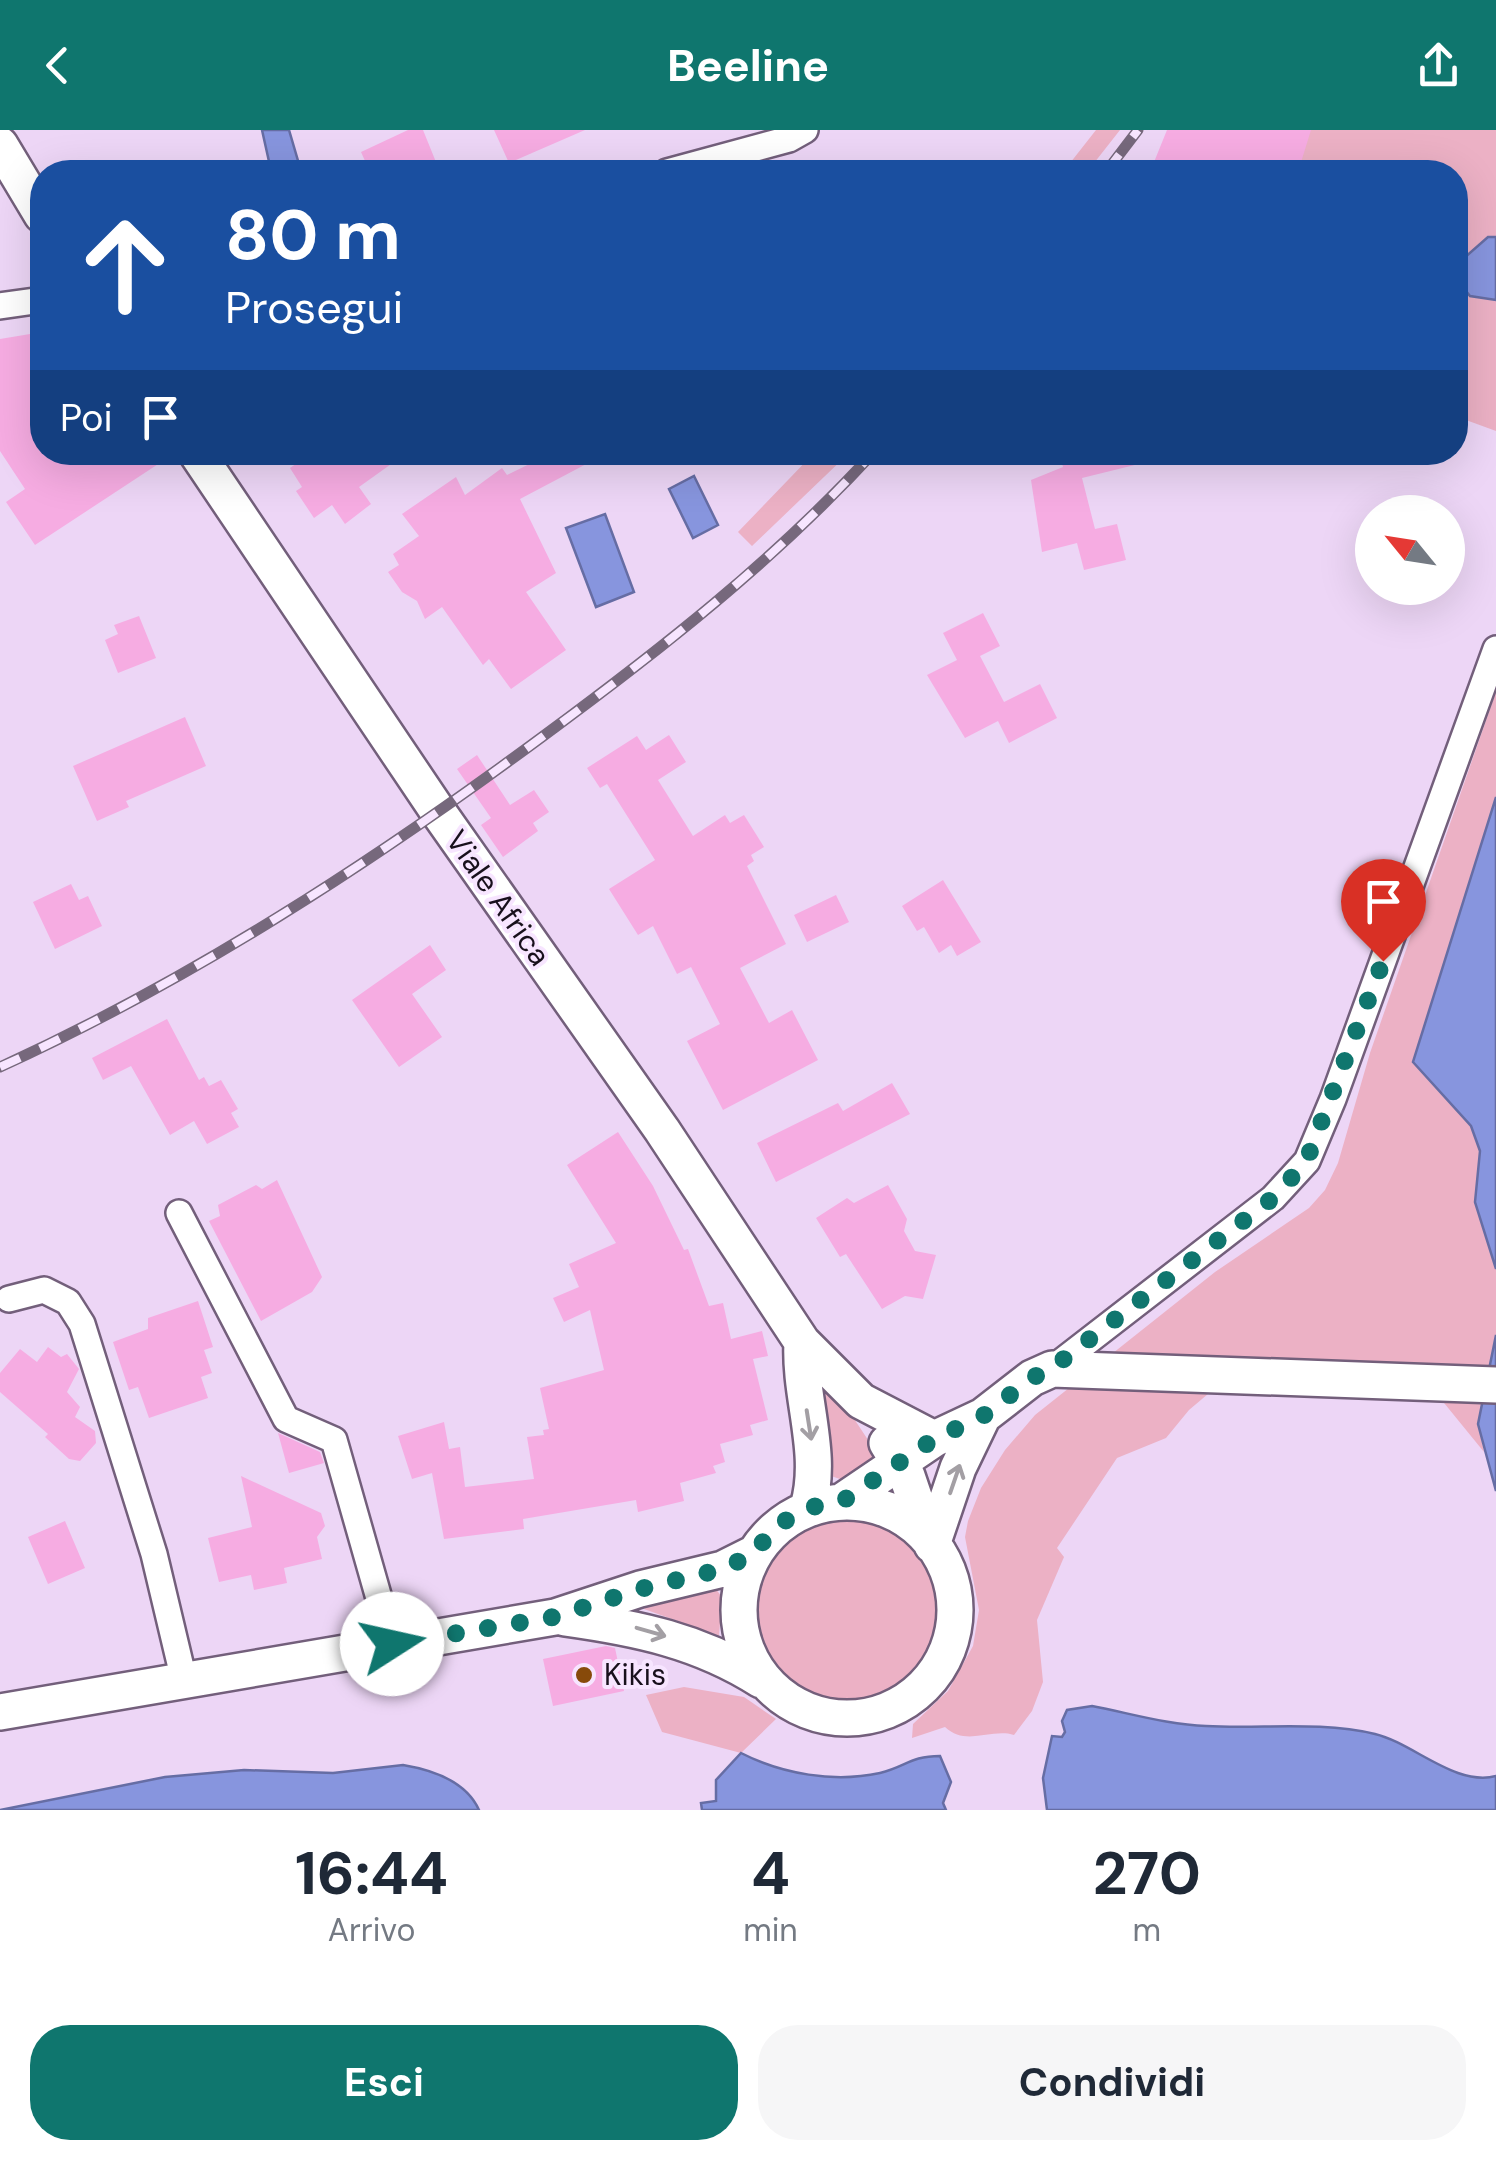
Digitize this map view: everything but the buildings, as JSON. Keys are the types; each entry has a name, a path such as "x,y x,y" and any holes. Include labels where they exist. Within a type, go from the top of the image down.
{"main road":[{"path":"0,145 30,195"},
{"name":"Viale Africa","path":"205,465 439,813 662,1130 802,1342 861,1401 899,1463 930,1541"},
{"path":"802,1342 800,1375 815,1482 808,1508"},
{"path":"765,1682 747,1654 738,1620 740,1586 753,1554 776,1526 808,1508 844,1500 934,1439 983,1416 1032,1378 1052,1368 1496,1384"},
{"name":"Viale Africa","path":"861,1401 934,1439"},
{"path":"930,1541 983,1416"},
{"path":"554,1617 643,1628 724,1656 813,1714 842,1719 884,1711 922,1689 940,1666 951,1640 956,1611 952,1582 930,1541 916,1525 882,1506 844,1500"},
{"path":"0,1712 554,1617 640,1589 723,1569 753,1554"}],"street":[{"path":"710,160 790,138 805,130"},
{"path":"0,306 30,302"},
{"path":"1052,1368 1273,1198 1306,1162 1333,1099 1496,649"},
{"path":"179,1213 286,1419 334,1440 392,1644"},
{"path":"9,1300 44,1290 68,1302 82,1324 154,1554 184,1680"}],"shaded area":[{"path":"1096,130 1120,130 1096,160 1072,160"},
{"path":"1264,130 1496,130 1496,431 1468,421 1468,160 1254,160"},
{"path":"802,465 836,465 752,546 738,532"},
{"path":"1496,692 1496,797 1413,1062 1471,1126 1480,1151 1475,1202 1496,1269 1496,1335 1478,1423 1484,1452 1440,1398 1234,1372 1189,1410 1166,1438 1117,1458 1057,1548 1064,1557 1037,1620 1043,1682 1032,1711 1014,1735 961,1736 945,1727 912,1738 913,1724 948,1691 973,1646 979,1610 965,1537 981,1488 1005,1450 1035,1415 1215,1272 1309,1208 1325,1190 1338,1163 1370,1053"},
{"path":"822,1387 835,1390 876,1452 876,1457 843,1480 831,1476"},
{"path":"847,1520 882,1527 912,1546 931,1576 938,1611 931,1646 912,1676 882,1695 847,1702 812,1695 782,1676 763,1646 756,1611 763,1576 782,1546 812,1527"},
{"path":"715,1588 722,1597 719,1636 644,1609 647,1604"},
{"path":"684,1687 744,1697 776,1719 741,1753 662,1732 646,1695"}],"water":[{"path":"262,130 289,130 298,160 269,160"},
{"path":"1488,237 1496,237 1496,300 1468,294 1468,255"},
{"path":"694,476 718,525 693,538 669,489"},
{"path":"605,514 634,592 596,607 566,528"},
{"path":"1496,797 1496,1269 1475,1202 1480,1151 1471,1126 1413,1062"},
{"path":"1496,1335 1496,1491 1478,1424"},
{"path":"1092,1706 1192,1725 1312,1727 1375,1734 1450,1770 1481,1778 1496,1776 1496,1810 1047,1810 1043,1778 1052,1736 1062,1737 1065,1732 1062,1721 1067,1710"},
{"path":"741,1753 791,1771 827,1777 880,1773 940,1756 951,1782 943,1803 946,1810 702,1810 701,1803 716,1801 716,1780"},
{"path":"403,1765 447,1778 466,1791 479,1810 0,1810 165,1777 244,1770 333,1773"}],"railway":[{"path":"1115,160 1138,130"},
{"path":"0,1067 72,1033 211,957 346,874 478,784 715,603 797,530 862,465"}],"place":[{"name":"Kikis","path":"584,1675"}],"route":[{"path":"392,1644 554,1617 640,1589 723,1569 753,1554 776,1526 808,1508 844,1500 934,1439 983,1416 1032,1378 1052,1368 1273,1198 1306,1162 1383,961"}]}
